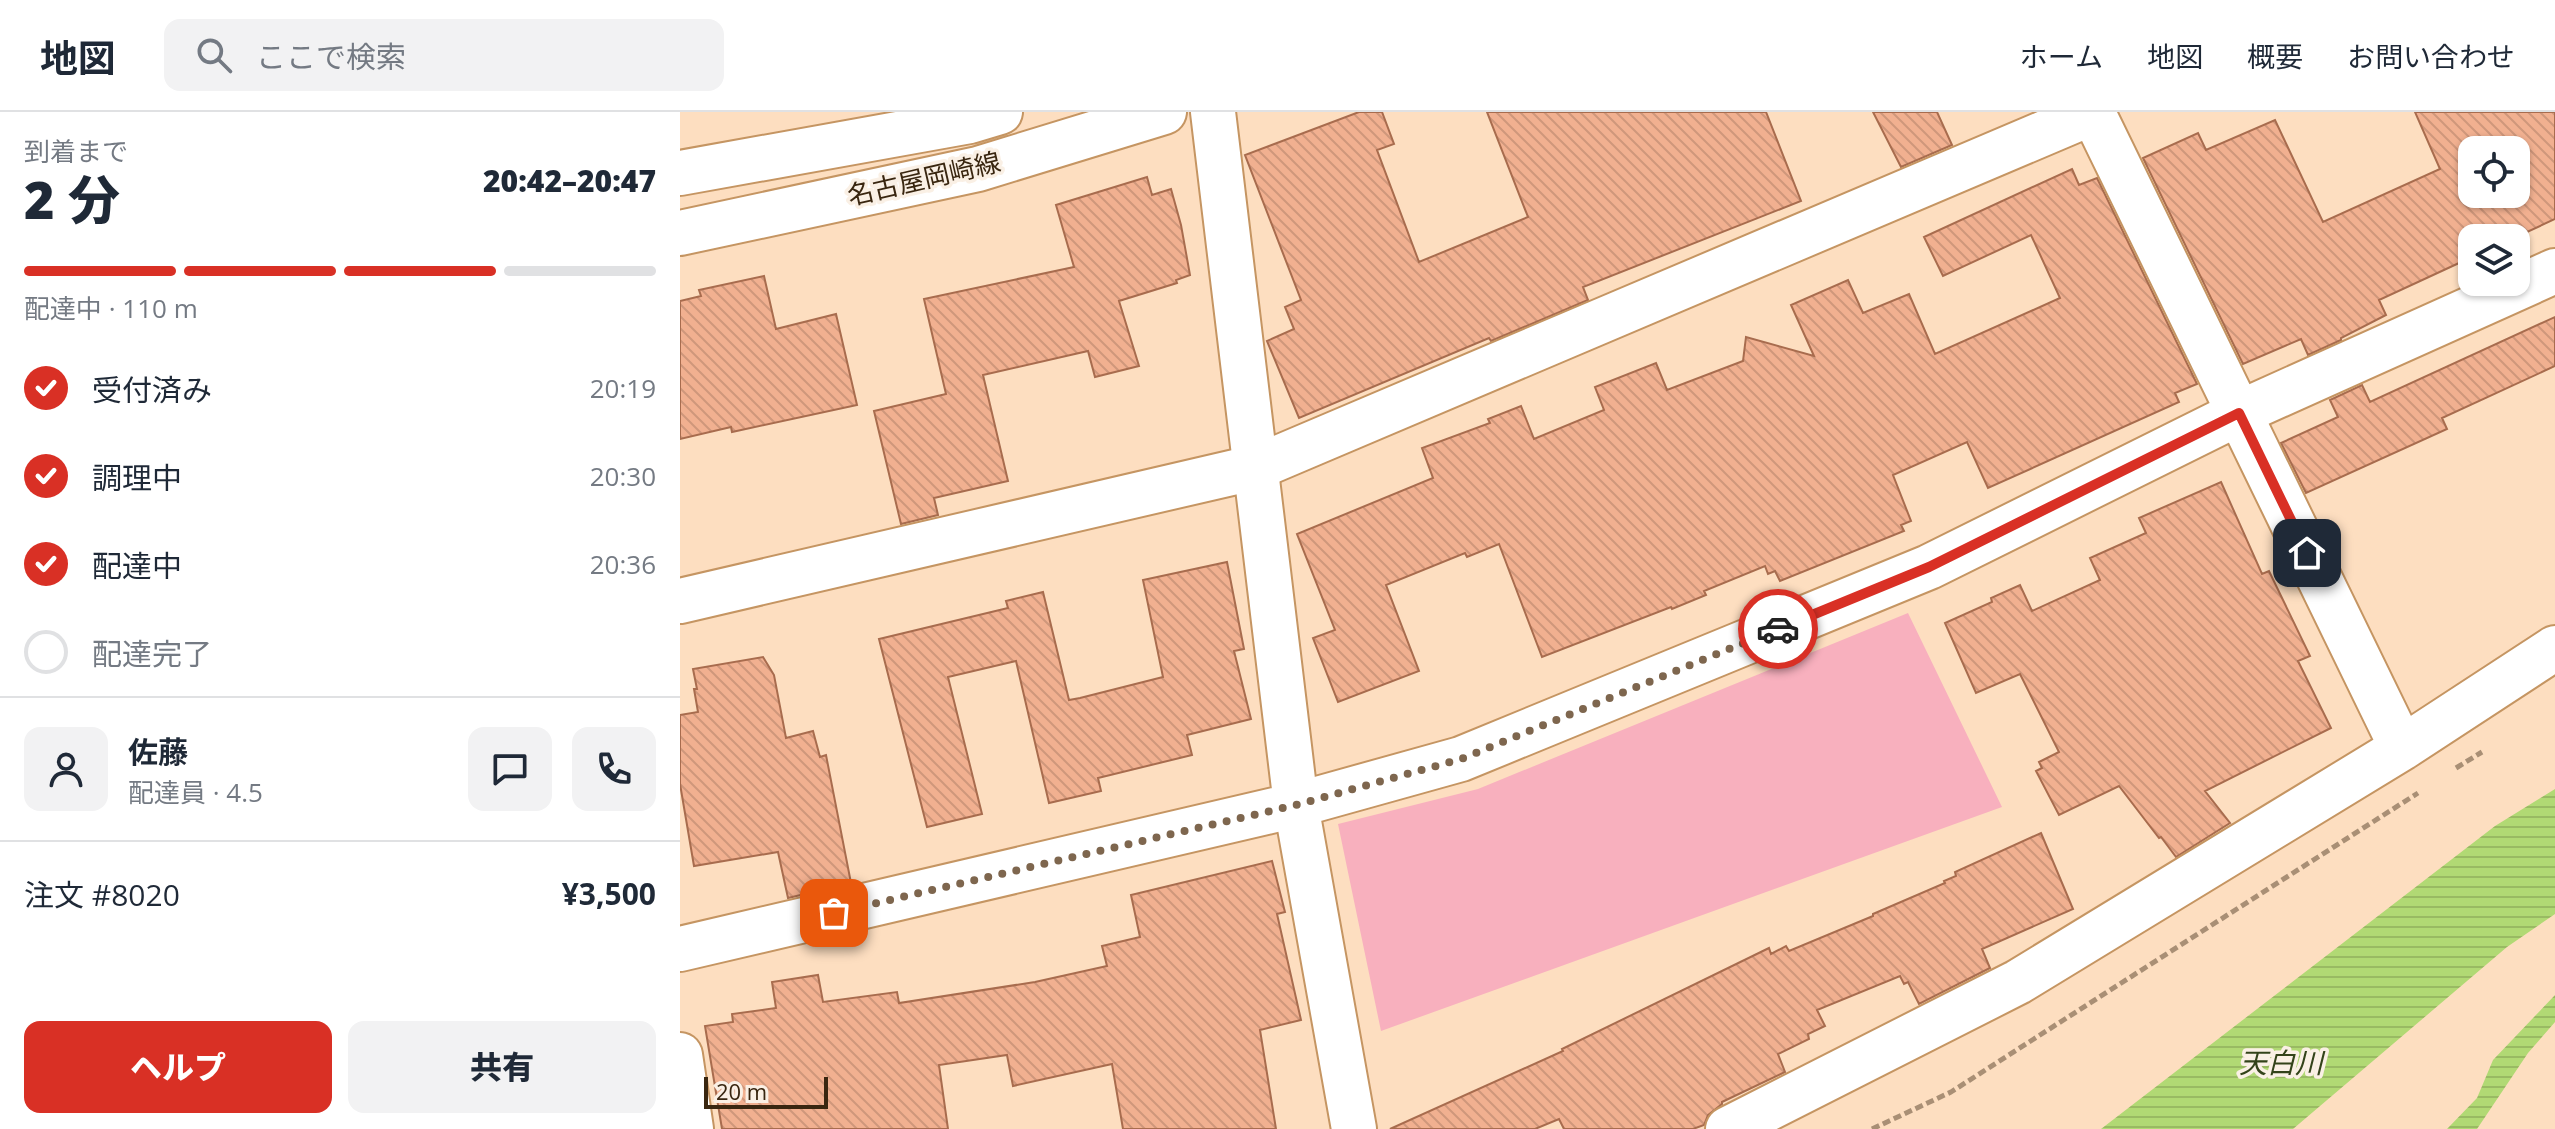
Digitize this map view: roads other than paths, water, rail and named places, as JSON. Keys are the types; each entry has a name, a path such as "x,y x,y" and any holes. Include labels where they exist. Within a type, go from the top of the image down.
{"street":[{"name":"名古屋岡崎線","path":"680,173 970,121 1000,112"},
{"name":"名古屋岡崎線","path":"680,233 978,169 1164,112"},
{"path":"1213,112 1296,805 1354,1129"},
{"path":"680,601 1257,467 2094,112 2402,748"},
{"path":"680,949 1296,805 1461,759 1929,567 2239,413 2555,271"},
{"path":"1728,1129 2018,982 2402,748 2555,648"},
{"path":"680,1055 691,1129"}],"water":[{"name":"天白川","path":"2555,789 2555,914 2507,947 2293,1129 2101,1129 2495,826"},
{"path":"2555,995 2555,1022 2528,1053 2477,1129 2447,1129 2477,1098 2493,1060"}]}
